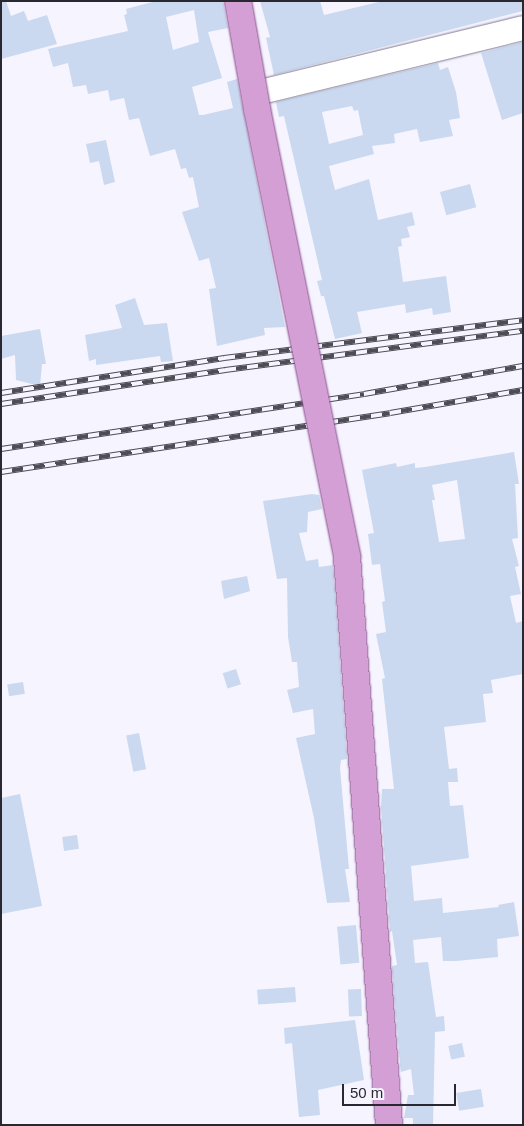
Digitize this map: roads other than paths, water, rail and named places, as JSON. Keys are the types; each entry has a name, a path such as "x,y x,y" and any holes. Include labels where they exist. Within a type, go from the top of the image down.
{"main road":[{"path":"238,1 258,119 347,557 390,1125"}],"street":[{"path":"269,90 523,28"}],"railway":[{"path":"1,393 224,358 523,320"},
{"path":"1,404 225,370 523,331"},
{"path":"1,449 364,394 523,366"},
{"path":"1,472 390,413 523,390"}]}
